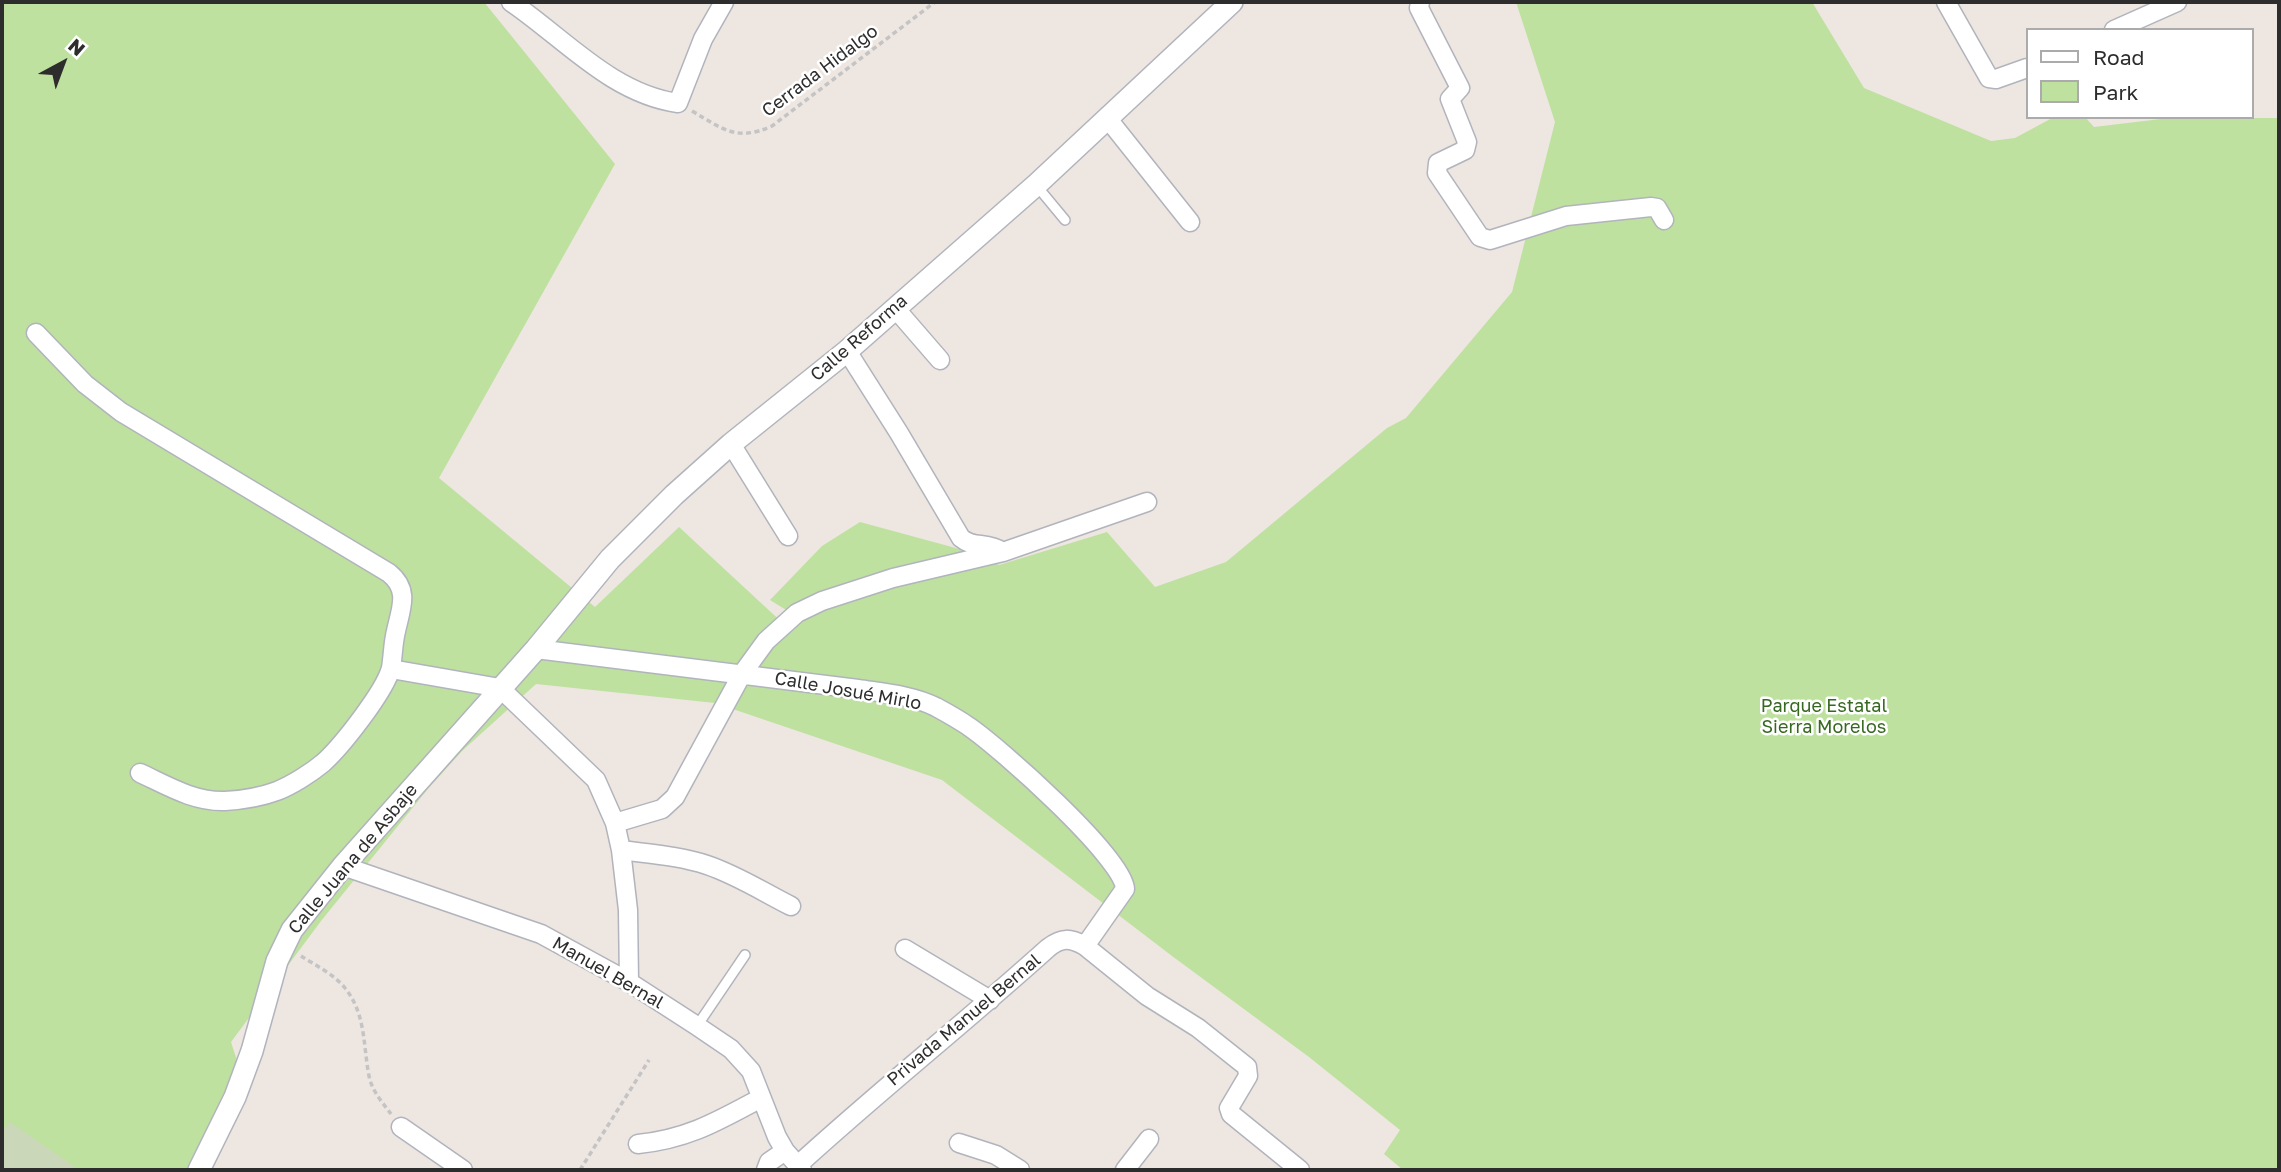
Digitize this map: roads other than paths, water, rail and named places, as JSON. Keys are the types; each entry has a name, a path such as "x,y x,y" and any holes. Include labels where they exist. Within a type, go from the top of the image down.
{"street":[{"path":"511,2 622,83 652,98 678,103 703,39 724,2"},
{"name":"Calle Reforma","path":"500,688 610,559 674,495 731,444 847,351 1036,185 1233,2"},
{"path":"1420,2 1419,8 1460,88 1450,99 1467,142 1465,150 1438,163 1437,173 1477,234 1484,240 1490,240 1566,216 1651,207 1657,208 1664,220"},
{"path":"1945,2 1986,75 1992,79 2025,69"},
{"path":"2118,28 2177,2"},
{"path":"1108,120 1190,222"},
{"path":"895,308 940,360"},
{"path":"36,334 85,384 121,412 188,450 252,492 397,579 402,588 390,669 367,713 323,763 279,791 223,801 196,799 140,773"},
{"path":"847,351 961,538 971,544 989,544 1003,552"},
{"path":"731,444 788,536"},
{"path":"615,823 662,808 675,797 742,674 779,627 797,613 822,601 892,578 1003,552 1147,502"},
{"name":"Calle Josué Mirlo","path":"536,649 901,696 932,705 967,724 991,743 1082,829 1120,872 1125,881 1125,889 1084,946"},
{"path":"390,669 500,688 589,771 602,789 615,823 621,850 628,910 629,982"},
{"name":"Calle Juana de Asbaje","path":"199,1170 234,1097 252,1051 277,961 292,930 343,866 500,688"},
{"path":"621,850 680,858 707,865 791,906"},
{"name":"Manuel Bernal","path":"343,866 541,934 629,982 697,1026 731,1049 751,1071 785,1151 800,1168"},
{"name":"Privada Manuel Bernal","path":"800,1168 893,1080 1058,940 1067,939 1084,946"},
{"path":"1084,946 1147,996 1199,1028 1247,1067 1248,1076 1229,1108 1231,1114 1300,1170"},
{"path":"905,949 990,1000"},
{"path":"638,1144 681,1137 698,1131 761,1098"},
{"path":"401,1127 463,1170"},
{"path":"1125,1170 1149,1139"},
{"path":"959,1143 996,1155 1020,1170"},
{"path":"766,1170 769,1162 785,1151"}],"lane":[{"path":"1036,185 1065,220"},
{"path":"697,1026 745,955"}],"park label":[{"name":"Parque Estatal Sierra Morelos","path":"1824,716"}]}
